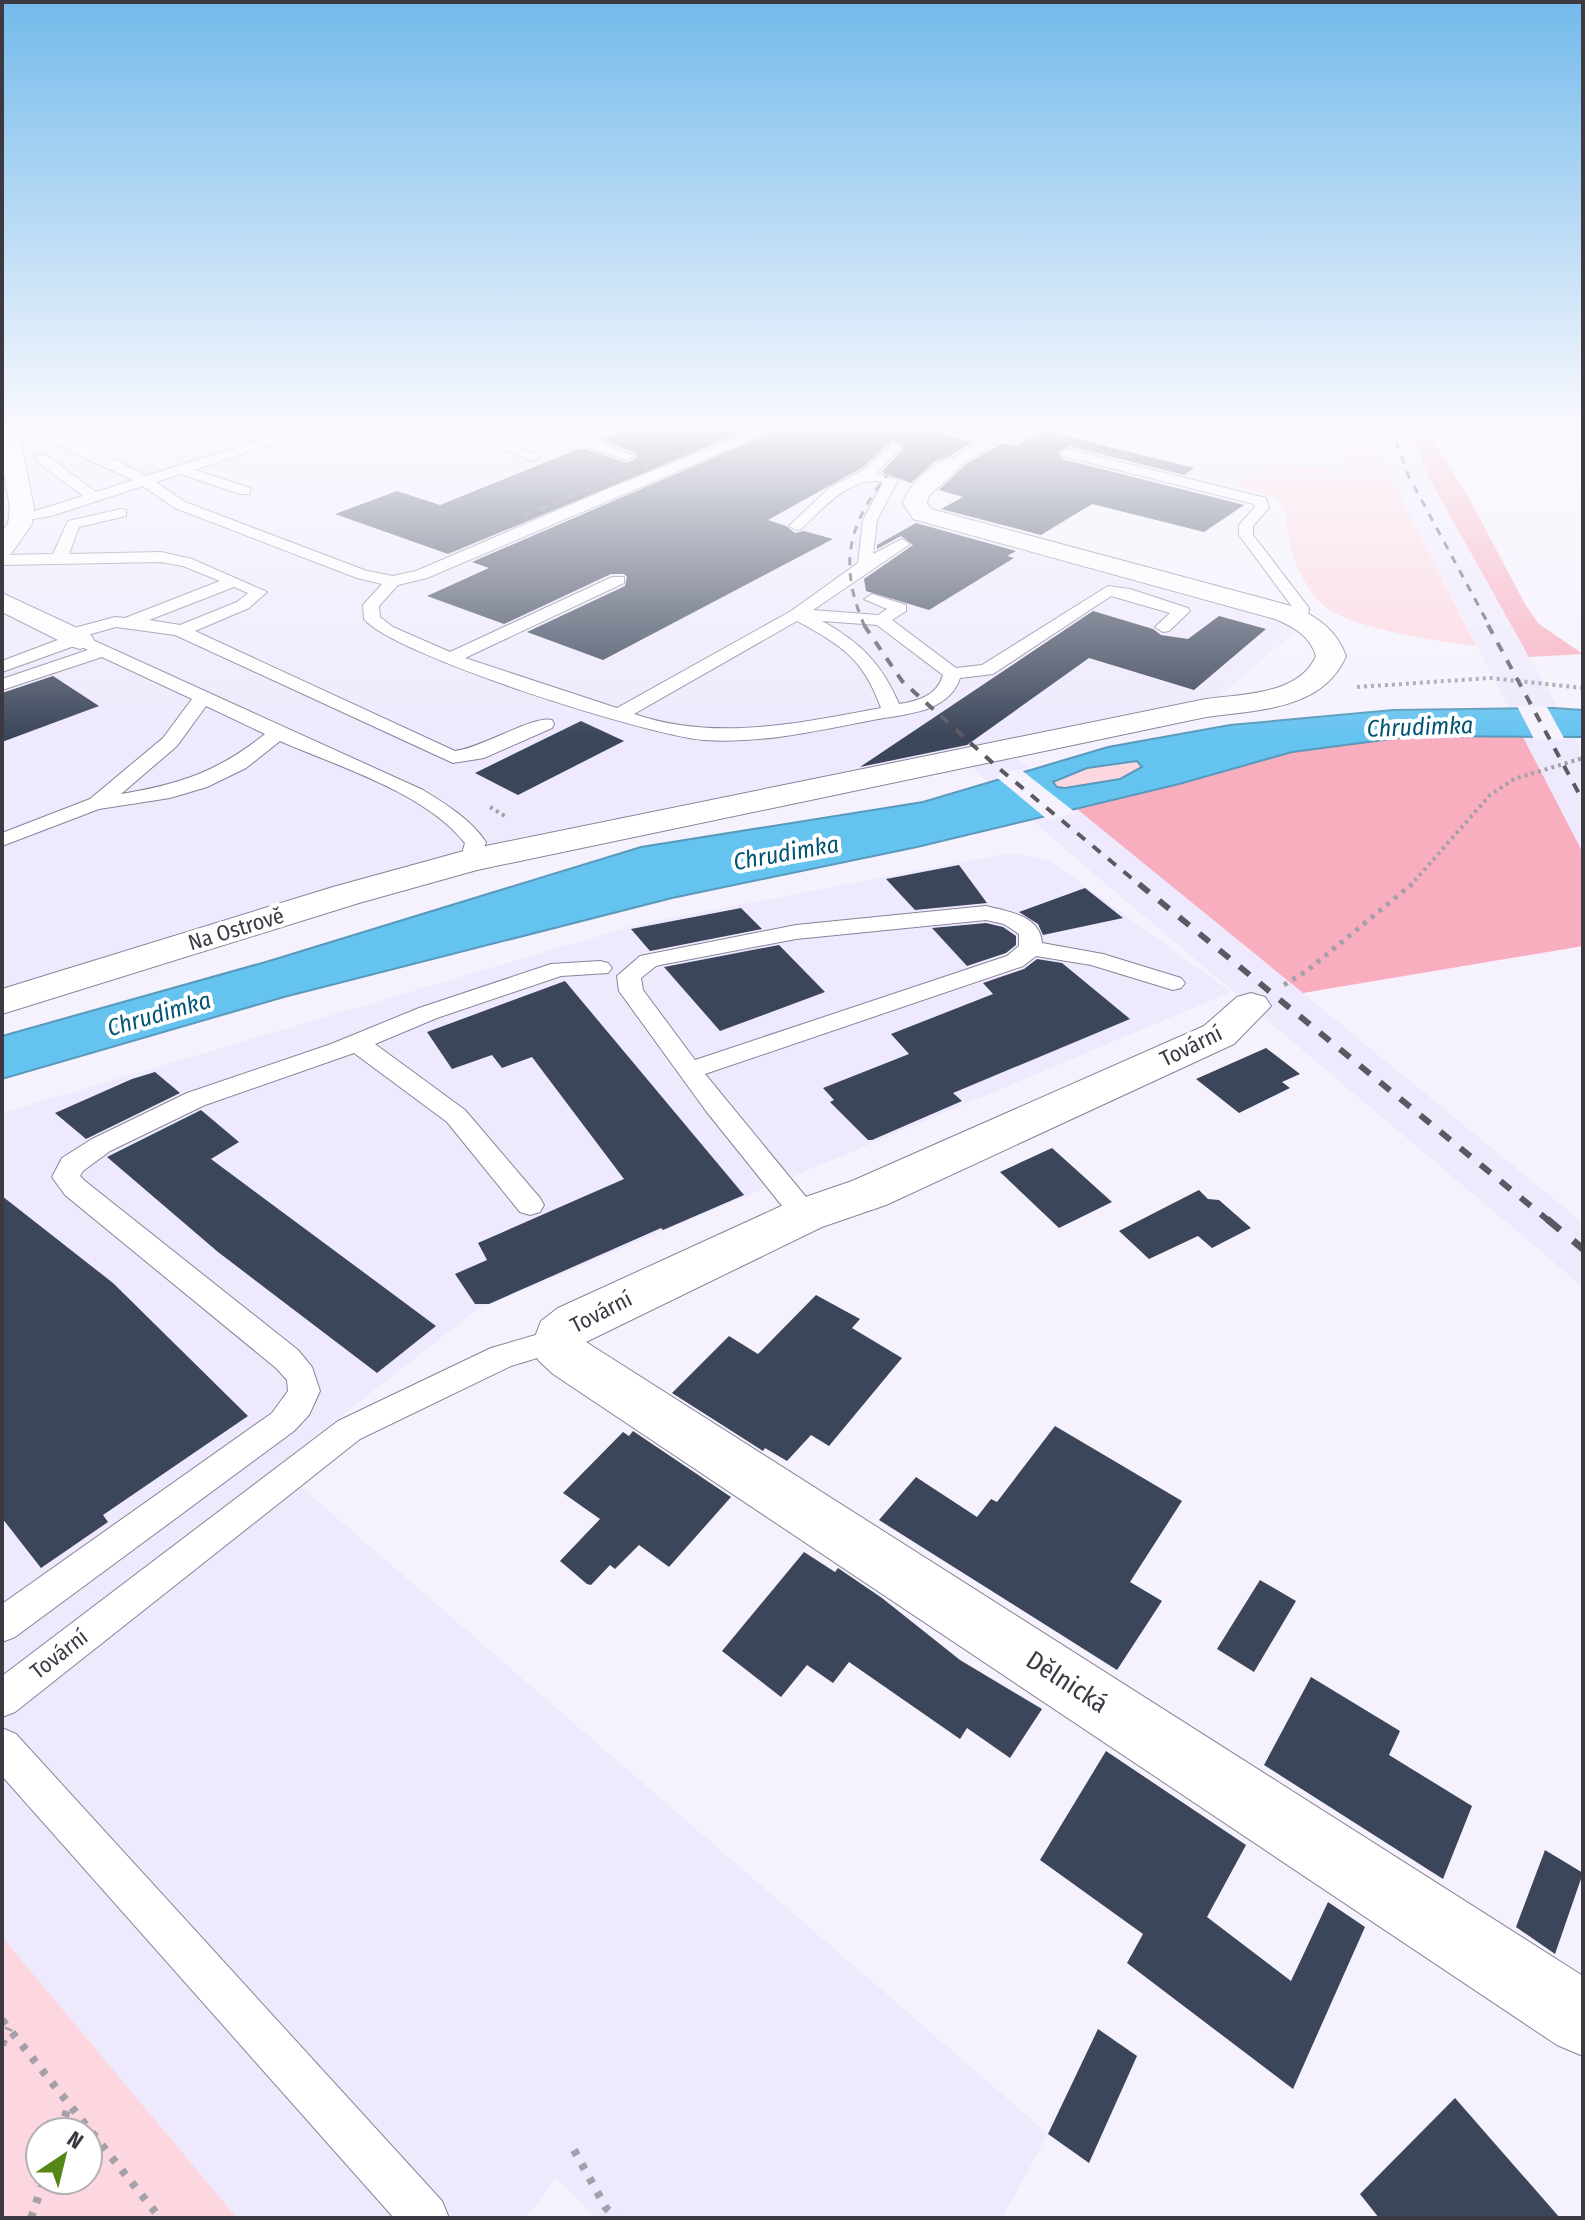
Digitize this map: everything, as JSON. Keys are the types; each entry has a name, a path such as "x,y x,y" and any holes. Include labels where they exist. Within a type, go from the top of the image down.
{"street":[{"path":"3,549 8,530"},
{"path":"980,530 1297,618 1320,635 1331,656 1326,670 1304,688"},
{"path":"2,601 82,644"},
{"name":"Na Ostrově","path":"2,1002 346,895 471,860 1206,708 1273,697 1304,688"},
{"name":"Tovární","path":"556,1341 566,1328 576,1322 805,1215 869,1193 1219,1035 1251,1006"},
{"name":"Dělnická","path":"556,1341 557,1347 571,1359 1583,2019"}],"lane":[{"path":"59,559 71,530"},
{"path":"244,530 363,575 393,581 421,575 525,530"},
{"path":"865,530 866,565"},
{"path":"1246,530 1246,535 1301,608 1302,614 1297,618"},
{"path":"619,715 797,614 866,565 902,544"},
{"path":"3,549 59,559 161,557 187,562 258,590 259,594 243,605 181,631"},
{"path":"453,657 618,580"},
{"path":"128,622 235,581"},
{"path":"393,581 371,605 372,619 388,632 619,715 677,732 721,735 795,729 925,705 937,698 951,682 952,674"},
{"path":"797,614 881,620 952,674 987,670 1108,591 1124,592 1182,611 1163,627"},
{"path":"872,599 900,608 881,620"},
{"path":"797,614 846,641 868,659 892,711"},
{"path":"2,685 82,644 102,623 128,622 181,631 453,757 477,754 545,724"},
{"path":"82,644 136,685"},
{"path":"2,667 82,644 409,792 448,814 468,831 476,842 471,860"},
{"path":"95,804 169,747 190,722 202,697"},
{"path":"2,840 95,804 170,792 200,783 239,764 278,733"},
{"path":"805,1215 715,1105 631,991 629,976 648,961 796,932 970,914 1012,919 1030,932 1031,948"},
{"path":"690,1070 1000,967 1015,961 1031,948 1095,959 1173,983"},
{"path":"2,1625 283,1422 303,1398 305,1389 305,1381 296,1368 75,1188 66,1177 68,1171 89,1152 157,1116 357,1043 428,1013 559,969 600,968"},
{"path":"357,1043 456,1116 530,1205"},
{"name":"Tovární","path":"3,1694 349,1430 502,1357 556,1341"},
{"path":"2,1747 425,2218"}],"path":[{"path":"1304,688 1490,678 1583,688"},
{"path":"1251,1006 1308,970 1409,887 1490,795 1514,779 1583,758"},
{"path":"2,2045 5,2024"},
{"path":"5,2024 160,2218"},
{"path":"65,2116 69,2104"},
{"path":"574,2150 606,2208 616,2218"},
{"path":"31,2218 39,2196"}],"shaded area":[{"path":"2,530 947,530 1299,628 1219,697 999,744 1583,1223 1583,1287 1087,868 956,753 768,792 2,994"},
{"path":"1287,530 1417,530 1476,646 1373,627 1335,613 1322,604 1301,576"},
{"path":"1417,530 1458,530 1583,752 1583,853"},
{"path":"1458,530 1486,530 1526,606 1539,624 1583,654 1529,657"},
{"path":"1522,735 1583,853 1583,946 1303,993 1077,809 1292,752 1414,736"},
{"path":"1137,761 1143,767 1120,779 1065,788 1057,787 1053,782 1087,768"},
{"path":"1009,853 1049,860 1231,992 478,1309 277,1466 1048,2134 1002,2218 595,2218 556,2178 526,2218 237,2218 2,1937 2,1113 639,924"},
{"path":"2,1937 237,2218 2,2218"}],"water":[{"name":"Chrudimka","path":"1393,710 1583,710 1583,737 1414,736 1292,752 1179,784 917,847 672,898 284,997 2,1079 2,1036 269,961 641,847 923,802 1108,747 1230,725","holes":["1137,761 1142,767 1120,779 1065,788 1057,787 1053,782 1087,768"]}],"pier":[{"path":"1517,706 1547,707 1565,740 1534,739"},
{"path":"1020,769 1076,813 1048,820 995,776"}],"building":[{"path":"379,530 507,530 448,554"},
{"path":"547,530 791,530 833,539 603,660 527,632 625,586 627,577 624,574 611,574 504,624 427,596 489,568 472,562"},
{"path":"904,530 940,530 1016,551 1007,556 1014,558 929,610 866,591 864,579 913,545 901,536 877,549 877,545"},
{"path":"1020,530 1050,530 1041,535"},
{"path":"1093,611 1153,629 1161,635 1188,639 1219,616 1266,629 1194,690 1089,658 967,745 860,767"},
{"path":"53,676 99,706 2,742 2,693"},
{"path":"581,721 624,741 518,795 475,773"},
{"path":"959,865 987,903 915,910 886,879"},
{"path":"1085,888 1123,918 1043,935 1038,924 1019,912"},
{"path":"741,908 762,929 650,951 631,929"},
{"path":"986,923 1003,927 1016,936 1016,945 1006,953 967,966 932,928"},
{"path":"779,945 825,992 720,1031 664,967"},
{"path":"1037,959 1062,963 1130,1019 953,1093 962,1101 872,1140 868,1140 830,1102 834,1100 823,1088 909,1054 891,1034 993,994 983,983 1024,969"},
{"path":"565,981 744,1195 489,1304 475,1304 455,1274 487,1260 478,1243 624,1179 532,1057 502,1068 492,1055 452,1069 427,1032"},
{"path":"1266,1048 1300,1074 1282,1082 1290,1088 1239,1113 1196,1079"},
{"path":"155,1072 180,1093 86,1139 55,1113 132,1079"},
{"path":"201,1110 239,1142 211,1159 436,1326 377,1373 218,1252 107,1157"},
{"path":"1052,1148 1112,1202 1059,1228 1000,1172"},
{"path":"1199,1190 1208,1199 1219,1200 1251,1228 1212,1248 1198,1236 1149,1259 1119,1231"},
{"path":"2,1196 113,1283 248,1416 103,1515 108,1522 41,1568 2,1518"},
{"path":"816,1295 860,1319 852,1328 902,1358 829,1446 811,1435 787,1461 765,1448 763,1451 672,1393 729,1336 758,1354"},
{"path":"1055,1426 1182,1501 1130,1582 1162,1601 1117,1670 879,1520 916,1477 977,1517 991,1499 997,1502"},
{"path":"633,1431 731,1497 669,1567 639,1545 615,1569 610,1565 591,1585 587,1584 560,1561 600,1519 563,1493 623,1432 629,1436"},
{"path":"804,1552 835,1572 838,1568 882,1598 960,1660 1042,1709 1010,1758 967,1728 960,1739 849,1662 833,1683 807,1665 781,1697 722,1651"},
{"path":"1260,1580 1296,1601 1254,1672 1217,1649"},
{"path":"1311,1677 1400,1731 1389,1755 1472,1806 1443,1879 1264,1765"},
{"path":"1106,1751 1246,1845 1207,1917 1291,1981 1328,1902 1365,1927 1293,2089 1127,1963 1143,1934 1040,1860"},
{"path":"1545,1850 1583,1873 1555,1954 1516,1927"},
{"path":"1098,2029 1137,2056 1089,2163 1048,2134"},
{"path":"1455,2098 1560,2218 1379,2218 1360,2194"}],"railway":[{"path":"856,530 850,566 854,594 865,626"},
{"path":"1437,530 1490,627"},
{"path":"1488,625 1583,801"},
{"path":"865,626 902,681 996,766 1141,886"},
{"path":"1139,884 1549,1221"},
{"path":"1547,1219 1583,1249"}]}
